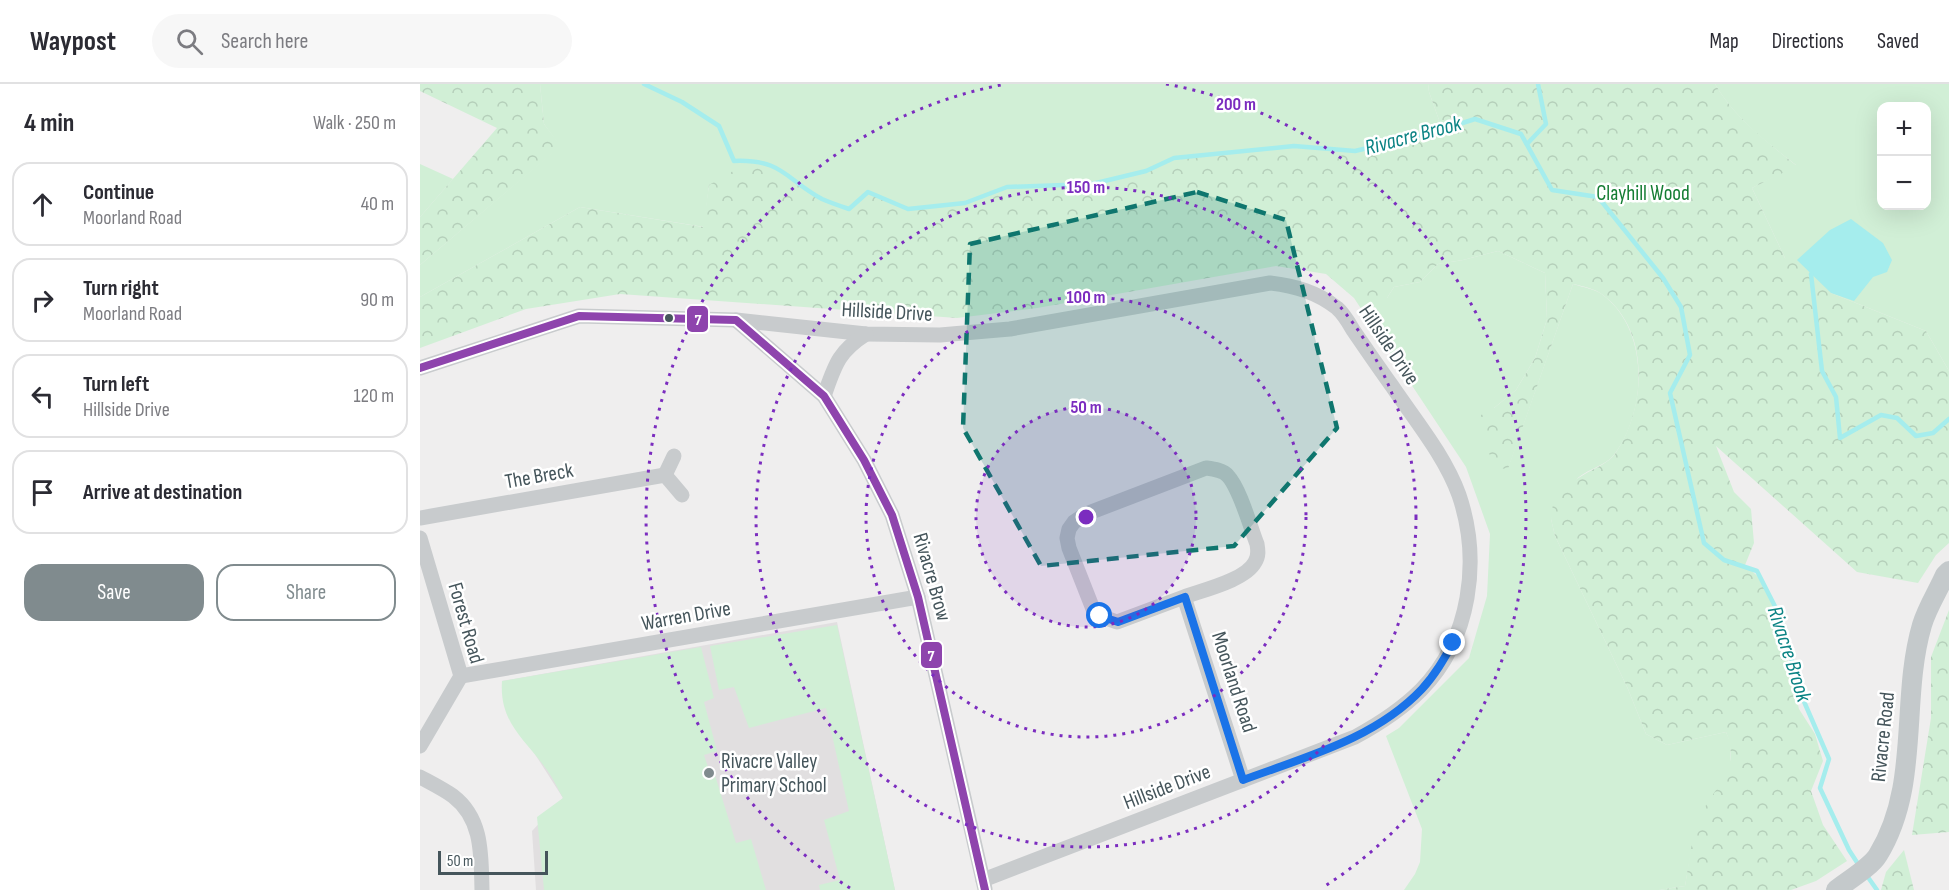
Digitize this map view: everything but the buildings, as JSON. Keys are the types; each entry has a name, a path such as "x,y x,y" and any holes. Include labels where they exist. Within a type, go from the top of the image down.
{"main road":[{"name":"Rivacre Road","path":"1836,890 1877,857 1889,834 1905,782 1912,685 1922,624 1949,571"}],"street":[{"name":"Hillside Drive","path":"420,368 579,316 736,321 866,334 940,335 1010,329 1270,283 1299,287 1339,309 1443,463 1458,493 1468,526 1471,568 1468,599 1453,643 1436,673 1421,690 1380,724 1355,737 984,885"},
{"name":"Rivacre Brow","path":"736,321 824,396 864,460 892,514 918,597 984,885"},
{"path":"824,396 839,357 852,343 866,334"},
{"path":"674,456 665,475 682,495"},
{"path":"1206,468 1227,474 1234,484 1257,544 1256,562 1248,571 1236,577 1185,597 1118,622 1100,616 1093,609 1069,548 1067,538 1074,522 1107,505 1206,468"},
{"name":"The Breck","path":"420,518 665,475"},
{"name":"Forest Road","path":"420,538 461,676 420,746"},
{"name":"Warren Drive","path":"461,676 918,597"},
{"name":"Moorland Road","path":"1185,597 1243,780"},
{"path":"420,777 453,796 472,815 481,845 482,890"}],"highlighted area":[{"path":"1197,192 1286,220 1337,428 1234,546 1041,566 963,428 970,244"}],"shaded area":[{"name":"Rivacre Valley Primary School","path":"837,622 895,890 536,890 532,831 563,798 531,748 502,681"}],"green space":[{"path":"420,84 540,84 544,124 561,146 420,265 420,217 497,128 420,91"},
{"path":"540,84 1428,84 1439,120 1431,133 1355,151 1294,146 1174,158 1146,171 1092,184 1007,187 965,203 908,209 868,192 849,209 822,198 776,167 709,185 704,227 580,207 420,297 420,265 560,146 544,124"},
{"name":"Clayhill Wood","path":"1428,84 1715,84 1741,118 1797,166 1752,188 1785,258 1797,260 1831,293 1926,331 1949,371 1949,543 1936,555 1918,583 1857,572 1716,446 1734,492 1751,509 1754,543 1745,565 1763,581 1775,607 1799,709 1815,734 1823,761 1811,791 1823,825 1847,861 1816,881 1791,890 1659,890 1685,886 1697,825 1724,777 1731,757 1726,732 1667,745 1646,734 1628,689 1555,536 1551,519 1554,496 1573,481 1612,458 1625,436 1633,415 1637,393 1639,371 1636,349 1619,310 1600,293 1573,284 1508,469 1495,468 1483,438 1481,415 1494,408 1516,390 1535,358 1547,319 1545,273 1498,251 1438,264 1420,282 1394,287 1387,298 1354,298 1326,274 1276,266 1037,308 957,318 620,294 526,309 420,348 420,297 580,207 703,227 709,185 752,160 776,167 822,198 848,209 868,192 908,209 965,203 1007,187 1092,184 1146,171 1174,158 1294,146 1355,151 1431,133 1439,120"},
{"path":"1715,84 1949,84 1949,371 1926,331 1831,293 1785,258 1752,188 1796,165 1751,128 1731,107"},
{"path":"420,164 453,179 420,217"},
{"path":"1498,251 1545,273 1547,319 1535,358 1516,390 1494,408 1495,468 1508,468 1573,284 1600,293 1618,310 1629,329 1636,350 1637,395 1633,416 1625,437 1611,458 1575,481 1551,519 1555,536 1628,689 1646,734 1667,745 1726,732 1731,744 1730,767 1691,852 1685,886 1659,890 1404,890 1420,862 1422,829 1386,736 1399,728 1469,658 1487,596 1490,534 1466,467 1354,298 1387,298 1394,287 1420,282 1438,264"},
{"path":"1949,610 1949,832 1912,835 1931,718 1931,657"},
{"path":"837,625 895,890 820,890 819,885 840,880 824,820 849,811 826,708 749,728 734,687 719,690 710,646"},
{"path":"701,647 714,698 704,702 717,751 704,755 710,773 714,772 736,843 751,839 766,890 544,890 537,817 563,798 549,773 509,719 502,696 502,681"},
{"path":"1904,850 1914,890 1881,890 1886,872"}],"water":[{"path":"1851,219 1883,243 1892,260 1887,272 1873,277 1854,301 1831,293 1797,260 1830,230"}],"waterway":[{"name":"Rivacre Brook","path":"644,84 682,102 719,126 734,161 750,161 774,167 822,199 849,209 868,192 908,209 965,203 1007,187 1092,184 1146,171 1174,158 1294,146 1355,151 1431,133 1475,119 1521,134 1552,190 1598,197 1663,278 1681,307 1690,355 1670,393 1704,543 1724,560 1757,571 1782,620 1799,690 1829,759 1820,788 1849,850 1860,867"},
{"path":"1527,144 1546,124 1538,84"},
{"path":"1811,274 1822,371 1836,397 1840,438 1881,415 1897,418 1916,436 1933,433 1949,419"},
{"name":"Rivacre Brook","path":"1865,873 1877,890"}],"transit line":[{"name":"7","path":"420,368 579,316 736,320 824,396 864,460 892,515 918,597 985,890"}],"place":[{"name":"Rivacre Valley Primary School","path":"709,773"}],"route":[{"path":"1100,616 1118,622 1185,597 1243,780 1355,737 1380,724 1421,690 1436,673 1453,643"}]}
